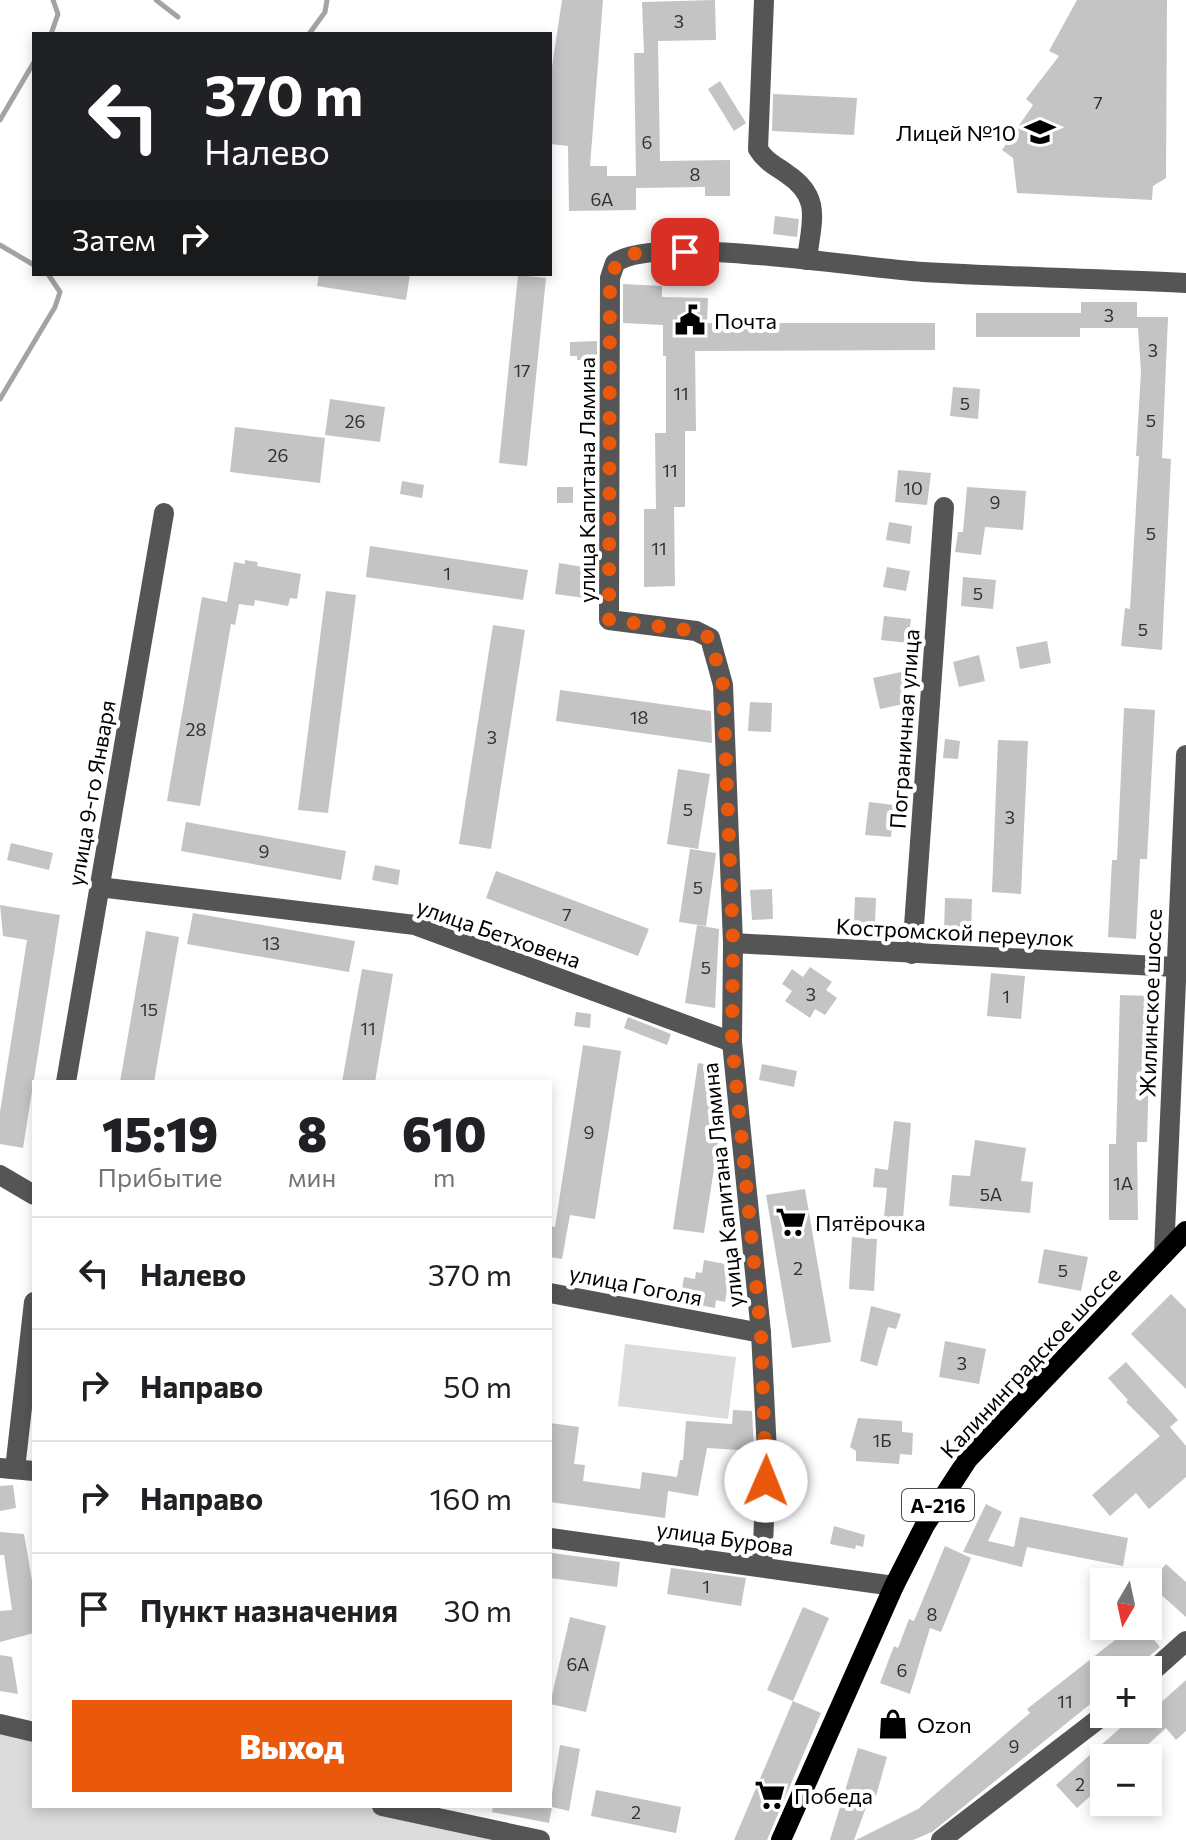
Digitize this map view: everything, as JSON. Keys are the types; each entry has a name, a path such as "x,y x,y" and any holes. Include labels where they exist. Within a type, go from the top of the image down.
{"main road":[{"name":"Калининградское шоссе","path":"781,1840 894,1586 925,1525 968,1459 1186,1231"}],"street":[{"path":"764,0 758,149 763,158 802,184 809,193 813,205 807,260"},
{"name":"улица Капитана Лямина","path":"762,1567 767,1452 761,1333 732,1042 733,943 723,685 717,654 710,638 696,631 609,620 610,278 615,263 636,252 736,253 920,272 1186,283"},
{"name":"Пограничная улица","path":"912,954 944,507"},
{"name":"улица 9-го Января","path":"66,1080 164,513"},
{"name":"Жилинское шоссе","path":"1164,1254 1186,755"},
{"name":"улица Бетховена","path":"99,887 415,925 732,1042"},
{"name":"Костромской переулок","path":"733,943 1175,967"},
{"path":"0,1175 32,1194"},
{"name":"улица Гоголя","path":"552,1293 761,1333"},
{"path":"16,1469 32,1321"},
{"name":"улица Бурова","path":"552,1538 894,1586"},
{"path":"1162,1662 1186,1641"},
{"path":"0,1724 32,1732"},
{"path":"941,1840 1090,1726"},
{"path":"391,1808 540,1840"}],"shaded area":[{"path":"625,1344 736,1357 728,1419 618,1406"},
{"path":"0,1724 32,1732 32,1808 391,1808 540,1840 0,1840"}],"building":[{"path":"562,0 603,0 590,166 607,166 607,176 636,176 634,53 644,53 642,2 715,0 716,40 658,41 660,161 730,160 730,196 705,196 705,187 636,188 636,210 569,211 568,146 552,144 552,67"},
{"path":"1077,0 1167,0 1166,178 1153,186 1152,200 1017,193 1013,158 1002,150 1033,105 1026,99 1059,56 1049,51"},
{"path":"720,81 746,123 734,131 708,89"},
{"path":"773,94 857,98 854,135 772,131"},
{"path":"775,216 799,219 797,237 773,234"},
{"path":"319,276 410,276 406,300 317,286"},
{"path":"518,276 546,278 527,466 499,463"},
{"path":"623,284 662,286 662,297 708,298 707,323 935,323 935,350 695,351 696,431 685,431 685,507 674,507 675,586 644,587 644,509 656,509 655,433 666,433 666,356 663,356 663,325 623,323"},
{"path":"1081,302 1137,302 1137,317 1168,317 1162,458 1171,459 1162,650 1121,646 1125,608 1130,609 1139,456 1136,456 1141,372 1138,328 1080,328 1080,337 976,337 976,313 1081,313"},
{"path":"597,341 597,355 590,355 590,360 577,360 577,356 570,356 570,342"},
{"path":"953,387 980,389 978,419 950,416"},
{"path":"330,399 385,407 380,442 325,435"},
{"path":"235,427 325,438 320,483 230,472"},
{"path":"898,470 931,473 927,505 895,502"},
{"path":"402,481 424,485 422,498 400,494"},
{"path":"557,487 573,487 573,503 557,503"},
{"path":"967,487 1026,491 1023,530 985,527 981,555 955,552 958,532 963,532"},
{"path":"889,522 912,526 910,544 886,540"},
{"path":"370,546 528,570 523,600 366,577"},
{"path":"245,560 258,562 257,566 301,574 297,599 290,598 288,606 255,600 254,606 239,604 235,625 231,624 200,806 167,801 202,597 227,602 234,562 245,564"},
{"path":"559,563 589,568 585,598 555,594"},
{"path":"887,567 910,571 906,591 883,587"},
{"path":"963,577 996,580 993,609 961,606"},
{"path":"326,591 356,595 328,813 298,810"},
{"path":"884,616 911,619 908,643 881,640"},
{"path":"493,625 525,630 491,849 459,844"},
{"path":"1047,641 1051,663 1020,669 1016,647"},
{"path":"979,655 985,681 959,687 953,662"},
{"path":"901,672 908,703 880,709 873,678"},
{"path":"560,690 711,711 712,743 556,721"},
{"path":"750,702 772,703 771,732 748,731"},
{"path":"1124,708 1155,710 1147,859 1140,859 1136,939 1108,937 1112,860 1117,860"},
{"path":"945,739 960,741 958,759 943,758"},
{"path":"998,740 1028,741 1021,894 992,892"},
{"path":"678,769 710,774 698,849 667,844"},
{"path":"869,802 894,805 891,837 865,835"},
{"path":"186,822 346,851 341,880 181,851"},
{"path":"11,843 53,853 49,870 7,860"},
{"path":"690,849 716,853 706,926 679,922"},
{"path":"375,865 400,870 398,885 372,880"},
{"path":"496,871 649,929 638,956 486,898"},
{"path":"772,889 773,919 752,920 750,890"},
{"path":"855,897 876,898 875,923 854,922"},
{"path":"945,898 972,899 971,931 944,930"},
{"path":"0,905 60,915 23,1148 0,1144 0,1112 27,940 3,936"},
{"path":"193,913 355,941 349,972 187,944"},
{"path":"697,925 719,929 715,1008 685,1003"},
{"path":"146,931 179,937 154,1080 120,1080"},
{"path":"810,967 832,982 826,990 837,998 825,1015 815,1009 810,1018 785,1001 792,991 782,984 792,969 803,977"},
{"path":"362,969 393,974 375,1080 342,1080"},
{"path":"991,973 1025,976 1021,1019 987,1016"},
{"path":"1120,995 1151,996 1147,1142 1137,1142 1138,1220 1109,1220 1109,1144 1116,1144"},
{"path":"576,1012 591,1014 590,1028 574,1026"},
{"path":"628,1017 671,1034 667,1045 624,1028"},
{"path":"583,1045 621,1051 595,1219 570,1215 562,1259 552,1257 552,1226 555,1227"},
{"path":"698,1063 721,1067 725,1098 704,1233 673,1229"},
{"path":"762,1064 797,1071 794,1087 759,1080"},
{"path":"894,1121 911,1123 903,1219 884,1217 887,1188 873,1187 875,1168 888,1170"},
{"path":"975,1140 1026,1148 1021,1181 1033,1182 1030,1213 949,1206 952,1175 970,1176"},
{"path":"805,1189 831,1342 792,1348 766,1195"},
{"path":"852,1237 877,1239 874,1291 849,1289"},
{"path":"1044,1249 1088,1257 1081,1291 1038,1283"},
{"path":"704,1260 731,1265 725,1302 716,1300 715,1308 688,1303 689,1296 681,1295 684,1277 695,1279 696,1272 702,1273"},
{"path":"587,1272 612,1277 610,1290 585,1285"},
{"path":"1171,1294 1186,1309 1186,1389 1131,1334"},
{"path":"871,1306 901,1314 896,1329 888,1327 877,1366 860,1361"},
{"path":"945,1341 986,1349 979,1384 939,1377"},
{"path":"1126,1362 1178,1420 1170,1427 1186,1446 1186,1477 1149,1509 1136,1493 1110,1516 1092,1495 1160,1436 1126,1402 1128,1400 1108,1378"},
{"path":"733,1410 752,1411 754,1451 707,1448 698,1496 668,1491 665,1518 552,1502 552,1423 579,1427 574,1464 585,1465 583,1481 640,1489 642,1472 677,1477 680,1460 683,1460 686,1421 732,1424"},
{"path":"858,1418 902,1421 902,1432 913,1433 912,1455 900,1454 899,1464 856,1461 856,1451 850,1447"},
{"path":"13,1485 16,1508 0,1511 0,1486"},
{"path":"986,1504 1002,1512 988,1541 1014,1547 1020,1517 1128,1538 1123,1566 1027,1547 1022,1567 963,1552"},
{"path":"834,1526 865,1535 863,1547 856,1545 855,1549 830,1544"},
{"path":"0,1532 24,1534 32,1580 32,1634 0,1642 0,1611 12,1610 4,1555 0,1555"},
{"path":"945,1546 971,1558 941,1632 930,1628 910,1694 880,1683 894,1646 898,1648 909,1619 914,1621"},
{"path":"552,1553 620,1562 617,1587 552,1578"},
{"path":"1166,1564 1186,1582 1186,1617 1162,1596 1162,1568"},
{"path":"671,1568 746,1578 741,1606 667,1594"},
{"path":"803,1607 829,1618 793,1701 767,1690"},
{"path":"570,1617 606,1626 586,1712 552,1704"},
{"path":"1115,1640 1154,1640 1160,1647 1149,1656 1095,1656"},
{"path":"0,1655 12,1657 18,1694 0,1691"},
{"path":"1090,1660 1090,1704 932,1832 913,1840 856,1840 918,1809 1030,1713 1027,1709"},
{"path":"1186,1680 1186,1731 1176,1740 1166,1728 1148,1744 1102,1744 1120,1728 1162,1728 1162,1701"},
{"path":"793,1701 821,1713 767,1840 734,1840"},
{"path":"560,1745 580,1749 569,1811 552,1807"},
{"path":"858,1748 887,1757 876,1796 871,1794 854,1840 830,1840"},
{"path":"1090,1755 1090,1796 1077,1808 1056,1785"},
{"path":"596,1790 681,1807 676,1833 591,1816"},
{"path":"493,1808 552,1808 549,1823 492,1812"}],"waterway":[{"path":"52,32 58,14 53,0"},
{"path":"156,0 178,17"},
{"path":"310,32 325,12 327,0"},
{"path":"0,120 32,65"},
{"path":"0,245 32,264"},
{"path":"0,399 55,307 60,292 49,276"}],"place":[{"name":"Лицей №10","path":"1040,132"},
{"name":"Почта","path":"690,320"},
{"name":"Пятёрочка","path":"791,1222"},
{"name":"Ozon","path":"893,1724"},
{"name":"Победа","path":"770,1795"}],"route":[{"path":"685,252 636,252 625,255 615,263 610,278 609,620 696,631 710,638 717,654 723,685 733,943 732,1042 761,1333 766,1481"}]}
